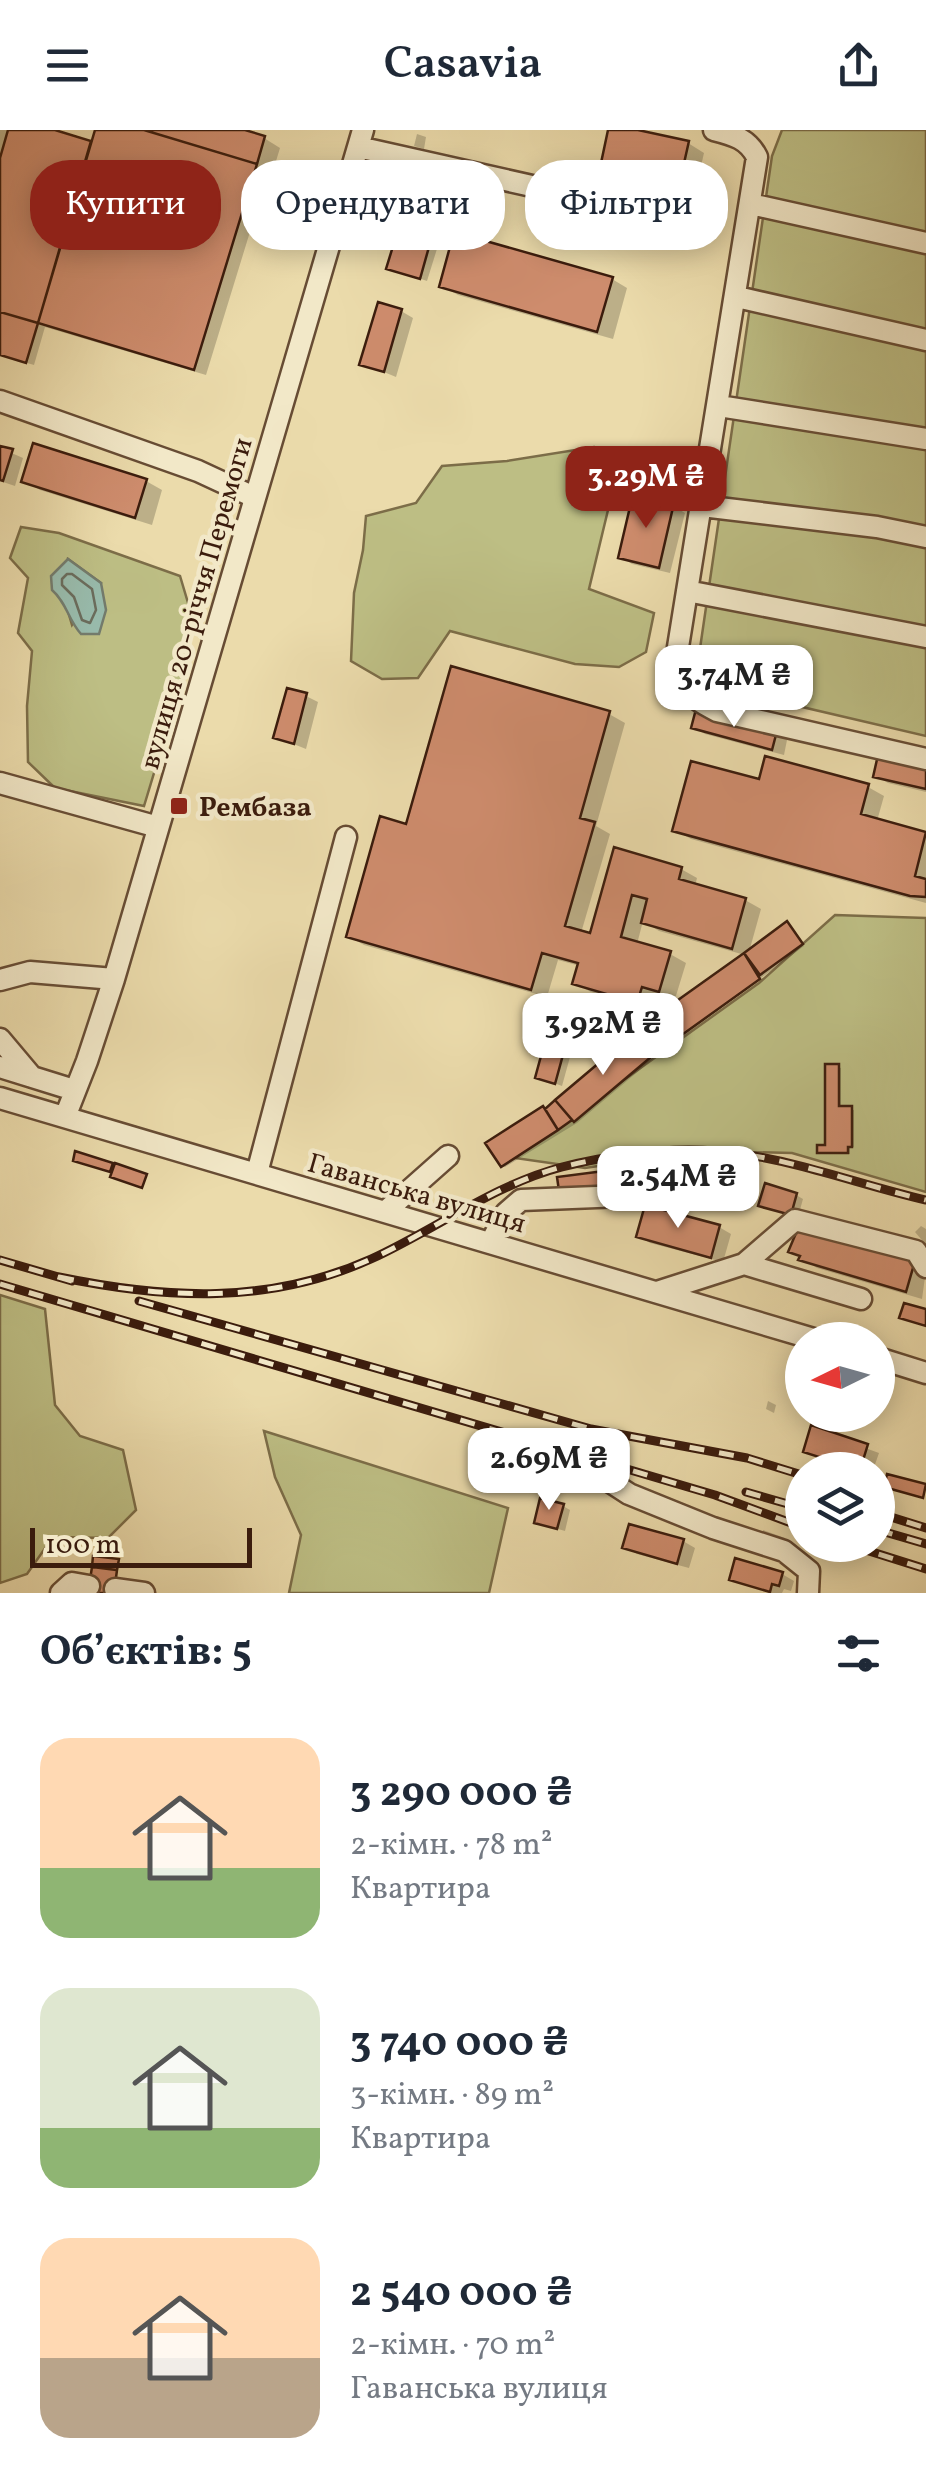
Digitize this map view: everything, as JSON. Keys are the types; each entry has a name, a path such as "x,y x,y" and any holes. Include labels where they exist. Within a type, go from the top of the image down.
{"street":[{"path":"732,135 768,130"},
{"path":"732,135 757,157 678,647 677,675 692,698 716,710 926,758"},
{"path":"360,138 525,182"},
{"name":"вулиця 20-річчя Перемоги","path":"65,1117 114,979 360,138"},
{"path":"751,204 926,244"},
{"path":"737,298 926,340"},
{"path":"0,401 198,471 254,497"},
{"path":"719,406 926,439"},
{"path":"702,506 877,526 926,537"},
{"path":"687,592 926,637"},
{"path":"0,783 158,827"},
{"path":"256,1173 346,837"},
{"path":"0,980 30,972 114,979"},
{"path":"0,1039 32,1077"},
{"path":"0,1068 74,1090"},
{"name":"Гаванська вулиця","path":"0,1098 785,1330"},
{"path":"386,1210 448,1156"},
{"path":"491,1242 506,1213 521,1200 698,1193"},
{"path":"657,1292 744,1264 796,1220 916,1251 926,1267"},
{"path":"744,1264 861,1299"},
{"path":"895,1363 926,1372"},
{"path":"530,1452 589,1468 628,1494 713,1528 784,1550 809,1570 808,1593"},
{"path":"61,1593 72,1583 89,1586"},
{"path":"114,1589 144,1593"}],"green space":[{"path":"782,130 926,130 926,736 708,685 697,669 772,156"},
{"path":"594,447 621,456 589,589 654,613 646,652 619,667 575,664 450,631 418,678 382,679 351,661 354,593 366,516 416,503 442,466 507,461"},
{"path":"21,527 59,533 180,576 194,623 181,684 144,806 55,788 28,762 27,706 32,651 18,633 28,578 10,558","holes":["68,559 101,583 72,625 65,601"]},
{"path":"835,915 926,918 926,1192 792,1153 700,1151 585,1168 515,1158 759,983"},
{"path":"0,1295 45,1309 55,1405 80,1436 123,1450 136,1510 108,1538 53,1537 27,1574 0,1583"},
{"path":"264,1431 508,1508 489,1593 289,1593 301,1535 275,1477"}],"water":[{"path":"68,559 101,583 106,610 99,634 81,634 52,590 51,576"}],"building":[{"path":"8,130 55,130 91,141 85,160 30,160 30,250 59,250 38,323 0,312 0,158"},
{"path":"95,130 144,130 244,160 241,216 194,370 38,323 60,250 221,250 221,160 86,160"},
{"path":"144,130 245,130 265,136 258,160 244,160"},
{"path":"608,130 638,130 689,141 685,160 602,160"},
{"path":"505,246 613,277 597,332 439,287 449,250 505,250"},
{"path":"392,250 428,250 420,279 386,269"},
{"path":"378,302 402,309 384,372 359,365"},
{"path":"0,312 38,323 26,363 0,355"},
{"path":"33,443 147,479 135,518 21,482"},
{"path":"0,446 13,449 3,481 0,480"},
{"path":"633,494 674,503 659,568 618,558"},
{"path":"451,666 610,711 580,818 595,822 565,926 590,933 614,847 682,867 679,879 746,898 732,949 641,923 647,899 632,895 621,937 671,951 659,992 642,987 637,1003 572,984 578,963 542,953 531,990 346,937 380,816 406,824"},
{"path":"287,688 307,693 294,744 273,738"},
{"path":"696,709 777,731 772,750 691,728"},
{"path":"878,755 926,766 926,789 873,777"},
{"path":"765,756 869,784 861,814 926,832 915,876 926,879 926,897 910,896 672,831 691,761 759,779"},
{"path":"787,921 803,944 760,975 744,953"},
{"path":"744,953 760,979 651,1057 633,1032"},
{"path":"632,1035 651,1057 574,1122 555,1100"},
{"path":"544,1045 564,1051 555,1084 535,1078"},
{"path":"825,1064 839,1064 839,1106 852,1106 852,1147 848,1147 848,1153 817,1153 817,1145 825,1145"},
{"path":"555,1100 572,1120 558,1130 545,1109"},
{"path":"543,1106 558,1130 501,1167 485,1143"},
{"path":"75,1151 113,1163 110,1172 73,1161"},
{"path":"115,1163 147,1174 142,1188 110,1177"},
{"path":"659,1164 661,1178 559,1191 557,1177"},
{"path":"765,1183 797,1193 791,1215 758,1206"},
{"path":"645,1205 720,1225 711,1258 636,1237"},
{"path":"799,1226 915,1261 906,1292 798,1260 800,1256 788,1252"},
{"path":"904,1303 926,1309 926,1326 899,1318"},
{"path":"809,1432 832,1432 868,1444 866,1452 803,1452"},
{"path":"895,1476 926,1484 923,1498 895,1490"},
{"path":"540,1498 564,1504 557,1529 534,1523"},
{"path":"629,1524 684,1539 677,1564 622,1548"},
{"path":"93,1556 119,1559 117,1570 92,1567"},
{"path":"735,1558 783,1572 779,1586 772,1584 770,1592 729,1580"},
{"path":"92,1567 117,1570 114,1593 88,1593"}],"railway":[{"path":"59,1277 178,1293 256,1291 294,1284 371,1259 488,1196 537,1175 629,1154 720,1151 765,1158 926,1200"},
{"path":"0,1260 72,1281"},
{"path":"0,1284 715,1495 785,1521"},
{"path":"139,1301 591,1429 747,1458 785,1470"},
{"path":"746,1492 785,1503"},
{"path":"895,1518 926,1528"},
{"path":"895,1535 926,1544"},
{"path":"895,1559 926,1569"}],"place":[{"name":"Рембаза","path":"179,806"}]}
